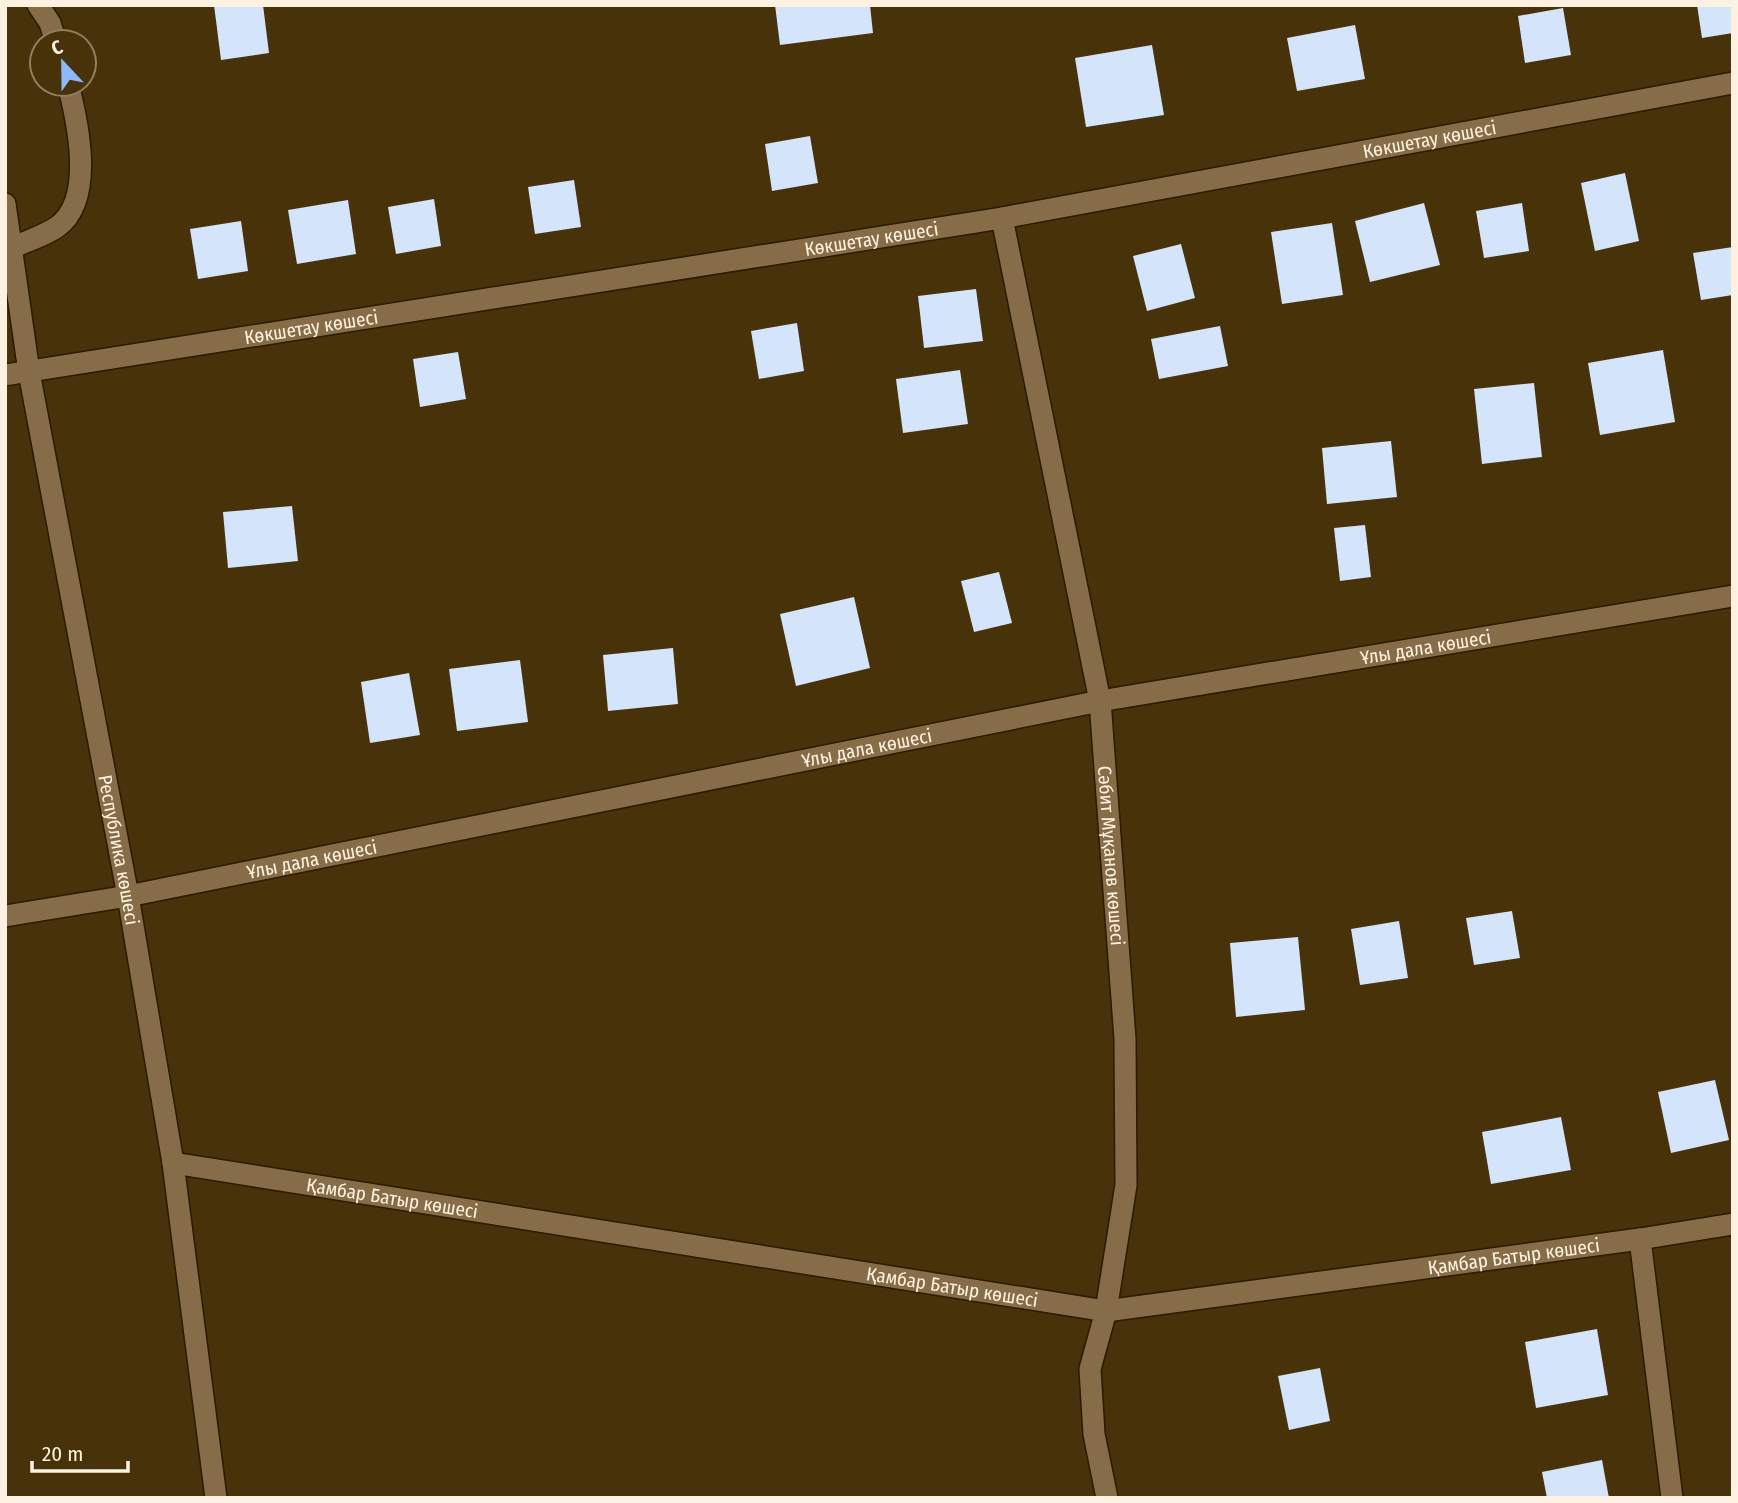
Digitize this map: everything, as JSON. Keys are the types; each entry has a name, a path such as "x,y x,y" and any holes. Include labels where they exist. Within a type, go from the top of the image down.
{"street":[{"path":"38,5 52,28"},
{"name":"Көкшетау көшесі","path":"5,375 1002,218 1733,83"},
{"path":"9,248 57,227 72,211 81,184 71,98"},
{"name":"Республика көшесі","path":"5,204 9,248 29,372 128,896 173,1163 216,1498"},
{"name":"Сәбит Мұқанов көшесі","path":"1002,218 1100,701 1125,1039 1126,1132 1126,1185 1106,1311 1090,1369 1094,1434 1107,1498"},
{"name":"Ұлы дала көшесі","path":"5,916 128,896 1100,701 1733,596"},
{"name":"Қамбар Батыр көшесі","path":"173,1163 1106,1311 1733,1224"},
{"path":"1640,1239 1672,1498"}],"building":[{"path":"214,5 263,5 269,53 221,60"},
{"path":"775,5 870,5 873,33 780,45"},
{"path":"1697,5 1733,5 1733,33 1702,38"},
{"path":"1563,8 1571,55 1525,63 1518,16"},
{"path":"1355,25 1365,79 1297,91 1287,38"},
{"path":"1152,45 1164,115 1086,127 1075,58"},
{"path":"810,136 818,183 772,191 765,144"},
{"path":"1625,173 1639,241 1595,251 1581,183"},
{"path":"574,180 581,227 535,234 528,187"},
{"path":"434,199 441,246 396,254 388,207"},
{"path":"348,200 356,254 297,264 288,210"},
{"path":"1424,203 1440,265 1370,282 1355,221"},
{"path":"1522,203 1529,251 1484,258 1476,211"},
{"path":"241,221 248,271 198,279 190,229"},
{"path":"1332,223 1343,295 1282,304 1271,232"},
{"path":"1181,244 1195,298 1147,311 1133,256"},
{"path":"1733,247 1733,295 1701,300 1693,253"},
{"path":"976,289 983,341 924,348 918,296"},
{"path":"797,323 804,371 759,379 751,331"},
{"path":"1220,326 1228,366 1159,379 1151,339"},
{"path":"1663,350 1675,422 1600,435 1588,363"},
{"path":"458,352 466,399 420,407 413,359"},
{"path":"960,370 968,424 903,433 896,379"},
{"path":"1534,383 1542,457 1482,464 1474,389"},
{"path":"1391,441 1397,497 1327,504 1322,448"},
{"path":"292,506 298,561 228,568 223,512"},
{"path":"1365,525 1371,577 1340,581 1334,528"},
{"path":"999,572 1012,623 974,632 961,581"},
{"path":"854,597 870,668 796,686 780,614"},
{"path":"673,648 678,704 608,711 603,655"},
{"path":"520,660 528,722 457,731 449,669"},
{"path":"409,673 420,735 370,743 361,682"},
{"path":"1512,911 1520,958 1474,965 1466,918"},
{"path":"1399,921 1408,978 1360,985 1351,929"},
{"path":"1298,937 1305,1010 1236,1017 1230,943"},
{"path":"1715,1080 1729,1140 1671,1153 1658,1092"},
{"path":"1561,1117 1571,1170 1491,1184 1482,1132"},
{"path":"1597,1329 1608,1395 1536,1408 1525,1342"},
{"path":"1320,1368 1330,1421 1289,1430 1278,1376"},
{"path":"1602,1460 1609,1498 1547,1498 1542,1472"}]}
